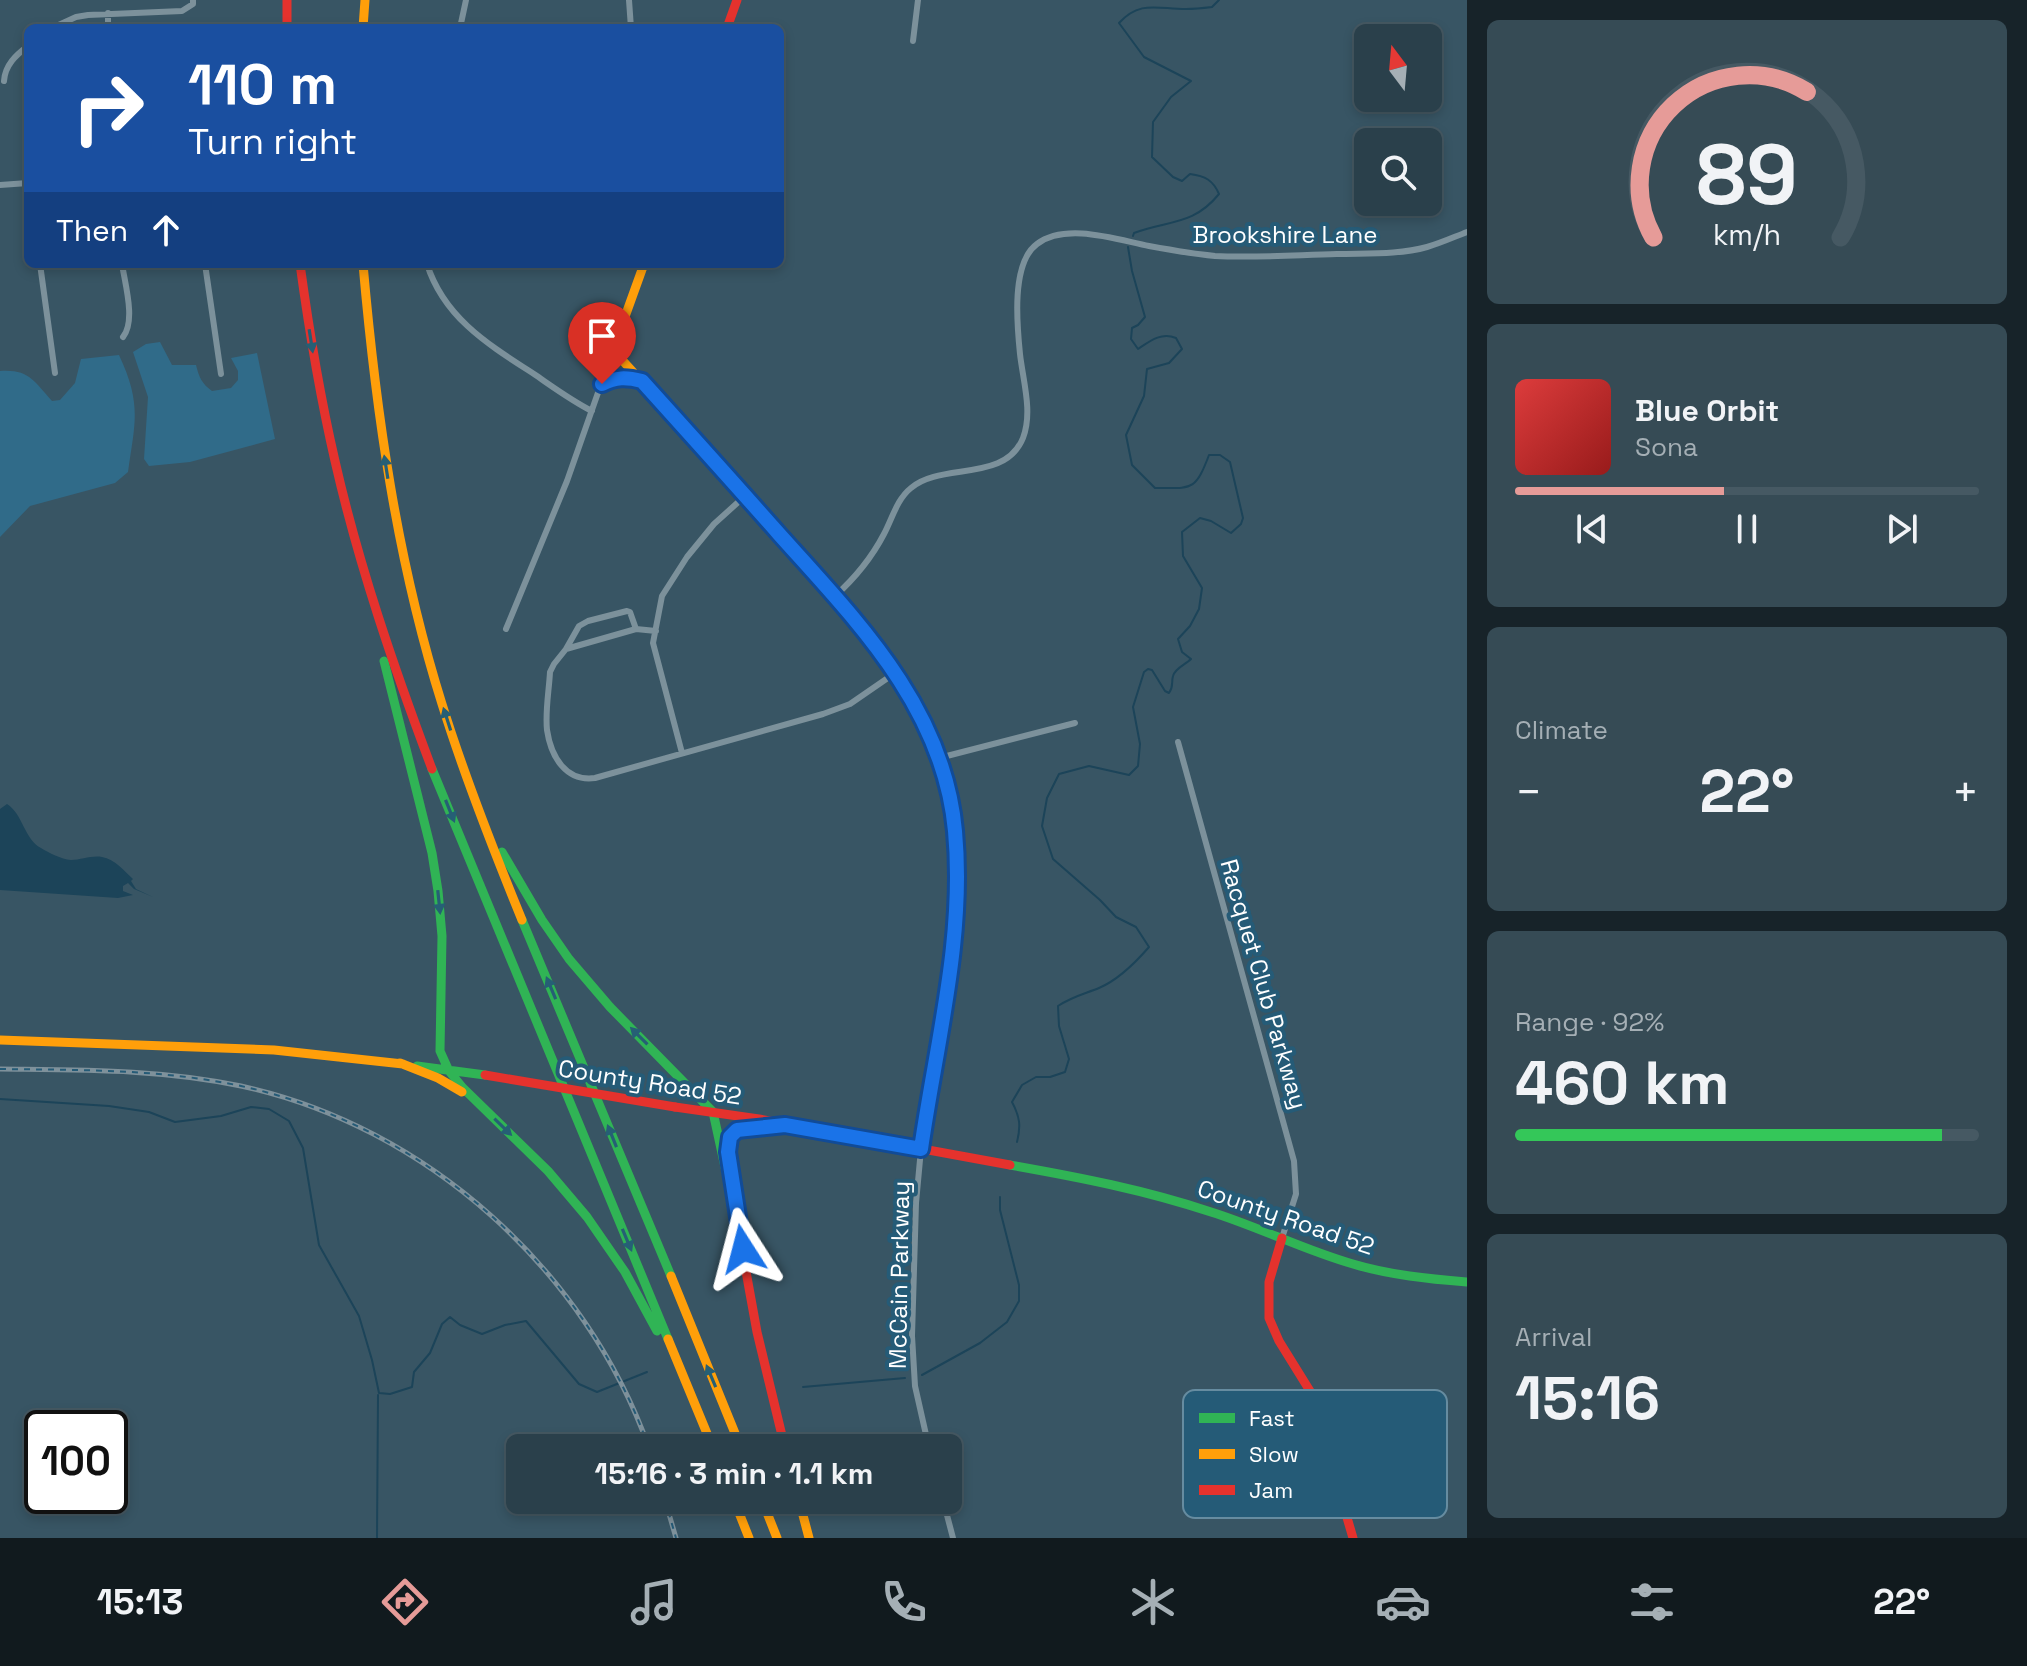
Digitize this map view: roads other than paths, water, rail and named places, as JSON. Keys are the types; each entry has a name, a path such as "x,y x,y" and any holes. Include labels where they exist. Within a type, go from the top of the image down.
{"main road":[{"path":"287,0 287,24"},
{"path":"363,24 365,0"},
{"path":"728,24 737,0"},
{"path":"301,268 324,417 432,853 442,936 440,1051 449,1071 559,1184 598,1232 642,1302 697,1408"},
{"path":"363,268 380,430 399,536 427,651 461,764 735,1434"},
{"path":"643,268 613,350 879,649 915,705 939,758 954,820 956,895 948,992 921,1149"},
{"path":"350,526 412,719 707,1434"},
{"path":"461,764 515,876 569,959 610,1007 713,1112 757,1332 782,1434"},
{"name":"County Road 52","path":"0,1040 274,1050 485,1075 713,1112 1059,1173 1157,1195 1383,1272 1467,1282"},
{"path":"400,1063 438,1078 475,1100"},
{"path":"739,1232 728,1152 730,1137 737,1130 785,1125"},
{"path":"1282,1238 1269,1282 1269,1318 1279,1341 1309,1390"},
{"path":"740,1514 749,1538"},
{"path":"768,1514 777,1538"},
{"path":"803,1514 809,1538"},
{"path":"1347,1518 1353,1538"}],"street":[{"path":"61,24 76,17 108,13 182,11 193,4 193,0"},
{"path":"461,24 466,0"},
{"path":"629,0 631,24"},
{"path":"913,41 918,0"},
{"path":"108,13 108,24"},
{"path":"4,81 6,69 24,50"},
{"path":"0,185 24,183"},
{"name":"Brookshire Lane","path":"835,596 870,557 902,497 913,485 987,467 1008,458 1018,448 1027,418 1019,342 1020,279 1026,257 1042,241 1084,233 1195,254 1248,256 1399,252 1427,247 1467,232"},
{"path":"41,268 55,373"},
{"path":"123,268 130,325 123,337"},
{"path":"206,268 221,374"},
{"path":"428,268 455,315 476,335 592,411"},
{"path":"506,629 567,481 613,350"},
{"path":"602,384 622,377 642,381"},
{"path":"682,753 653,643 662,596 687,557 714,524 745,496"},
{"path":"636,629 627,611 588,621 579,626 550,672 547,730 554,755 564,769 575,777 587,779 823,714 850,704 895,672"},
{"path":"566,649 636,629 656,631"},
{"path":"939,758 1075,723"},
{"name":"Racquet Club Parkway","path":"1178,742 1294,1161 1296,1194 1282,1238"},
{"name":"McCain Parkway","path":"921,1149 912,1336 915,1386 926,1434"},
{"path":"947,1514 953,1538"}],"waterway":[{"path":"1133,236 1134,233 1190,217 1219,194 1214,185 1204,178 1190,174 1182,181 1173,177 1152,157 1153,122 1171,97 1191,81 1144,57 1119,23 1142,8 1206,8 1219,0"},
{"path":"1017,1142 1019,1122 1012,1102 1022,1085 1036,1077 1065,1072 1069,1059 1059,1026 1058,1006 1113,980 1149,947 1136,927 1116,917 1053,859 1042,826 1047,798 1059,774 1089,766 1129,775 1138,766 1140,744 1133,707 1144,672 1152,670 1169,693 1174,673 1191,659 1182,652 1178,639 1199,609 1202,588 1183,556 1182,532 1200,518 1231,533 1243,518 1230,462 1220,455 1209,455 1196,482 1185,487 1155,488 1132,465 1126,435 1144,396 1147,369 1169,363 1182,349 1176,338 1171,336 1156,338 1138,349 1131,339 1132,328 1145,317 1128,247"},
{"path":"0,1099 109,1106 149,1112 175,1122 221,1116 251,1107 269,1109 289,1121 303,1148 319,1245 359,1316 379,1393 390,1394 412,1387 414,1372 430,1353 442,1324 450,1317 482,1334 526,1321 579,1384 597,1392 647,1372"},
{"path":"922,1375 980,1343 1007,1322 1019,1301 1019,1285 1000,1210 1000,1197"},
{"path":"803,1387 905,1378"},
{"path":"377,1538 378,1395"}],"railway":[{"path":"0,1069 121,1072 211,1080 309,1106 374,1134 435,1171 491,1215 541,1266 585,1322 621,1383 643,1434"},
{"path":"669,1514 676,1538"}]}
